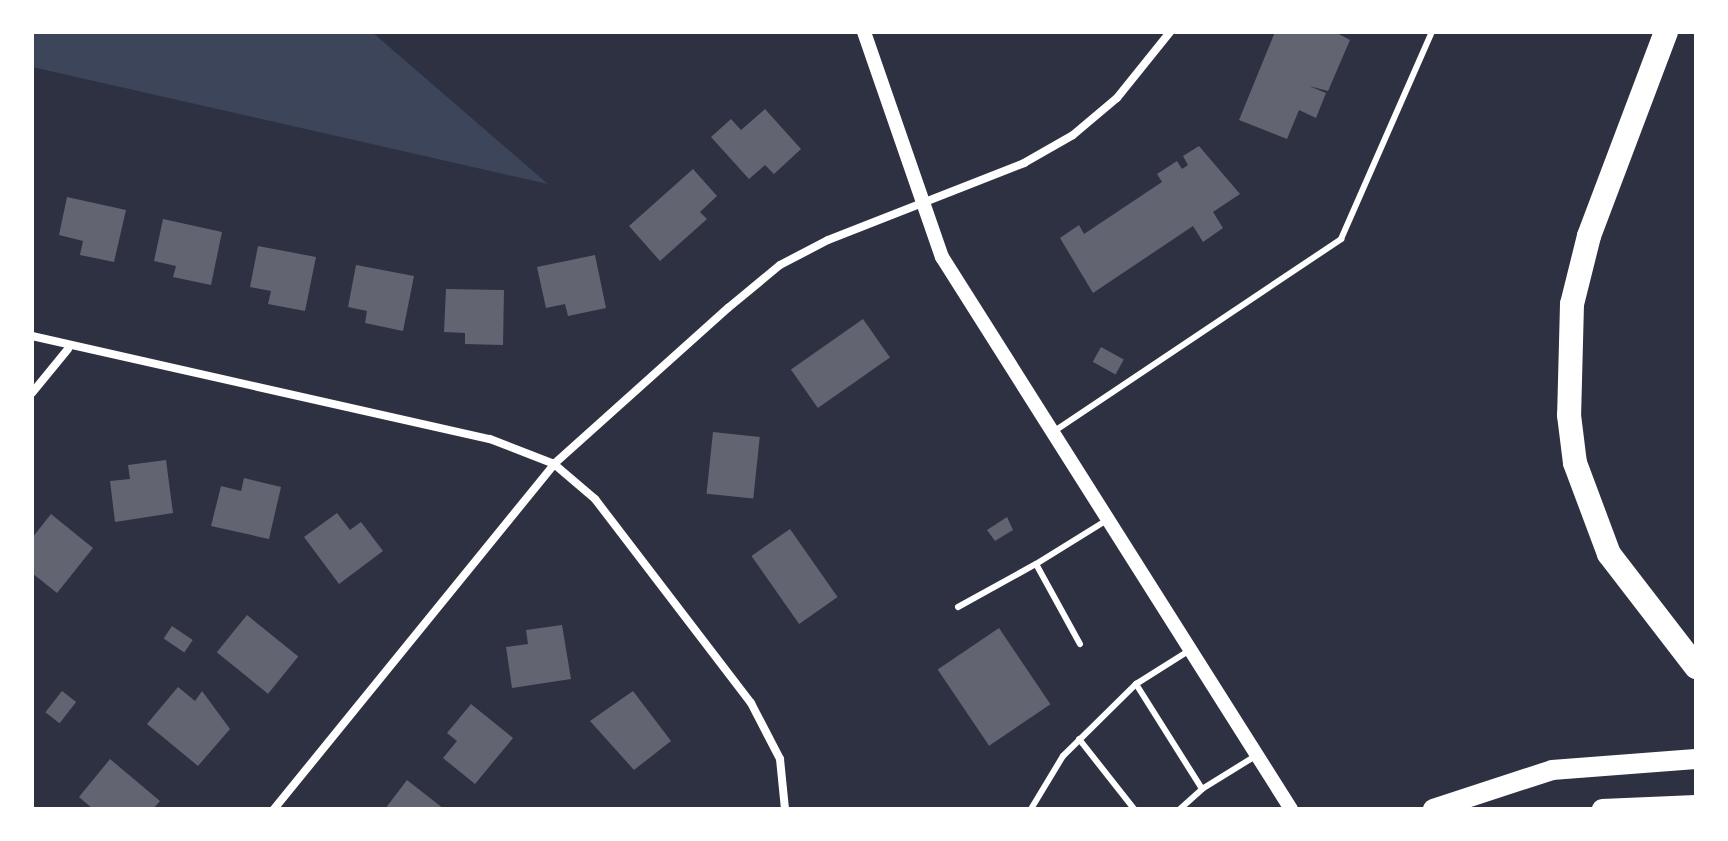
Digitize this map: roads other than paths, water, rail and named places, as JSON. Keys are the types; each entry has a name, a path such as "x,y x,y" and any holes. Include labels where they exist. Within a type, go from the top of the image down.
{"highway":[{"path":"1666,32 1589,236 1572,304 1569,415 1575,463 1609,554 1696,667"}],"main road":[{"path":"1433,809 1552,770 1696,759"},
{"path":"1602,809 1696,805"}],"street":[{"path":"864,32 918,203 972,312 1291,809"},
{"path":"274,809 554,464 780,265 918,203 1024,163 1073,135 1117,98 1170,32"},
{"path":"32,336 68,349 490,439 554,464 595,499 751,703 780,759 785,809"},
{"path":"32,393 68,349"}],"lane":[{"path":"1051,433 1341,239 1432,32"},
{"path":"958,607 1107,520"},
{"path":"1036,564 1080,644"},
{"path":"1031,809 1079,739 1136,684 1190,650"},
{"path":"1136,684 1202,789"},
{"path":"1079,739 1134,809"},
{"path":"1180,809 1202,789 1257,755"}]}
